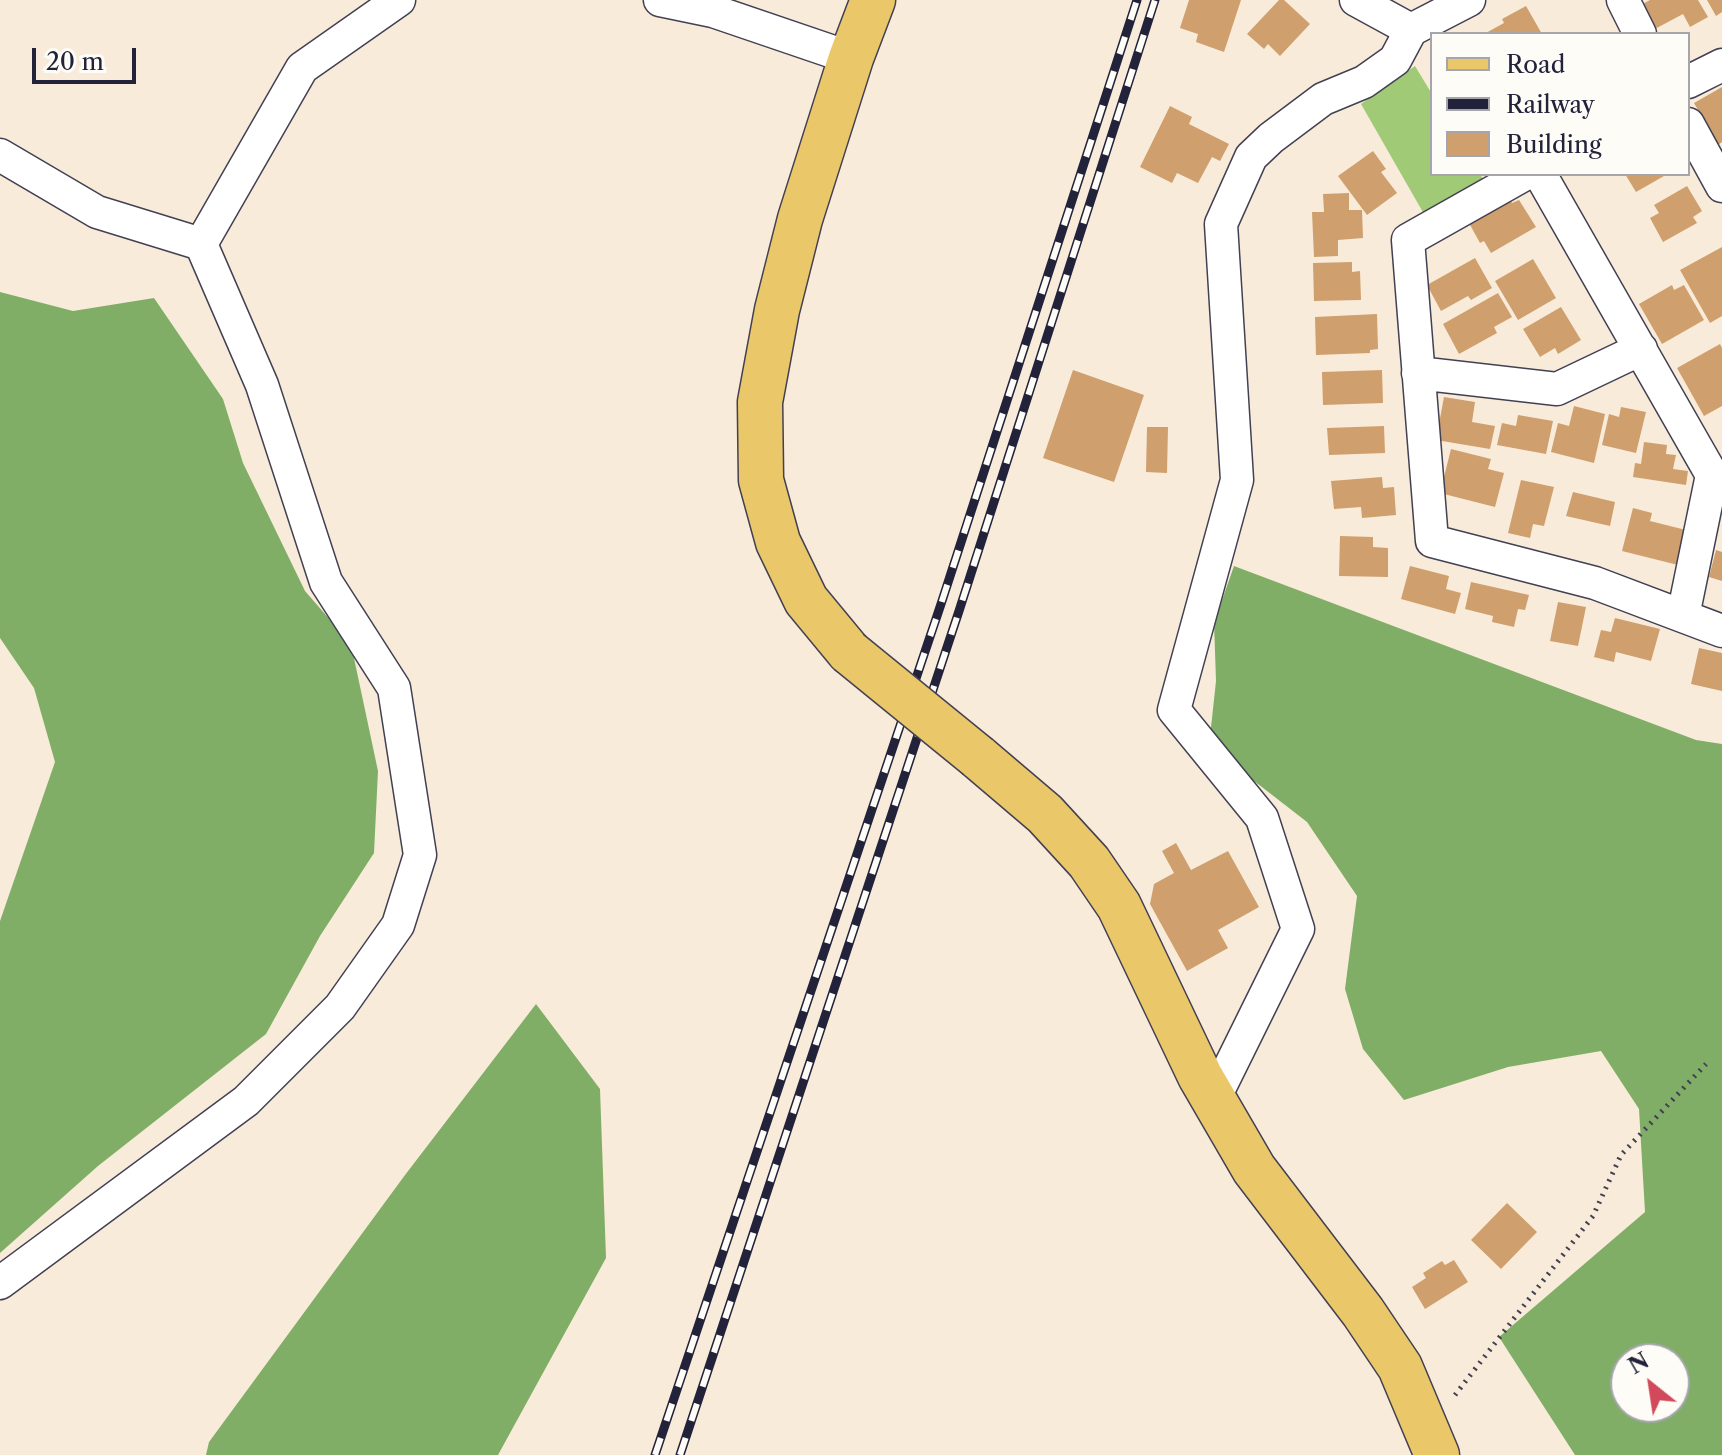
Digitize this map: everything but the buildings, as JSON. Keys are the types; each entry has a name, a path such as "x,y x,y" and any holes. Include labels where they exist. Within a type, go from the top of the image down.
{"main road":[{"path":"873,0 851,58 792,250 760,402 761,480 778,542 806,600 849,652 1045,814 1089,862 1119,906 1214,1099 1254,1169 1363,1312 1400,1367 1432,1443"}],"street":[{"path":"201,244 302,68 399,0"},
{"path":"660,0 713,11 851,58"},
{"path":"1356,0 1411,30"},
{"path":"1214,1099 1298,929 1262,818 1174,710 1237,480 1221,224 1251,157 1271,138 1323,99 1364,82 1395,60 1411,30 1469,0"},
{"path":"1623,0 1639,32"},
{"path":"1690,81 1722,65"},
{"path":"1690,128 1722,186"},
{"path":"0,155 97,212 201,244 262,385 326,582 394,688 420,855 398,925 340,1007 246,1101 0,1283"},
{"path":"1521,176 1408,240 1432,541 1595,583 1722,631"},
{"path":"1541,176 1712,475 1683,616"},
{"path":"1418,373 1557,389 1641,349"}],"path":[{"path":"1432,1443 1593,1216 1621,1155 1706,1064"}],"green space":[{"path":"1415,66 1430,91 1430,176 1481,176 1487,186 1428,221 1361,104"},
{"path":"0,292 73,311 154,298 223,399 243,463 305,591 351,644 378,771 374,853 320,936 266,1034 98,1166 0,1253 0,921 55,762 34,688 0,638"},
{"path":"1234,566 1696,740 1722,744 1722,1455 1575,1455 1499,1337 1645,1212 1639,1109 1601,1051 1508,1067 1404,1100 1363,1049 1345,989 1357,896 1307,822 1209,746 1216,681 1214,623"},
{"path":"536,1004 600,1089 606,1258 498,1455 206,1455 209,1442 405,1175"}],"railway":[{"path":"655,1455 941,604 1137,0"},
{"path":"680,1455 959,611 1155,0"}]}
